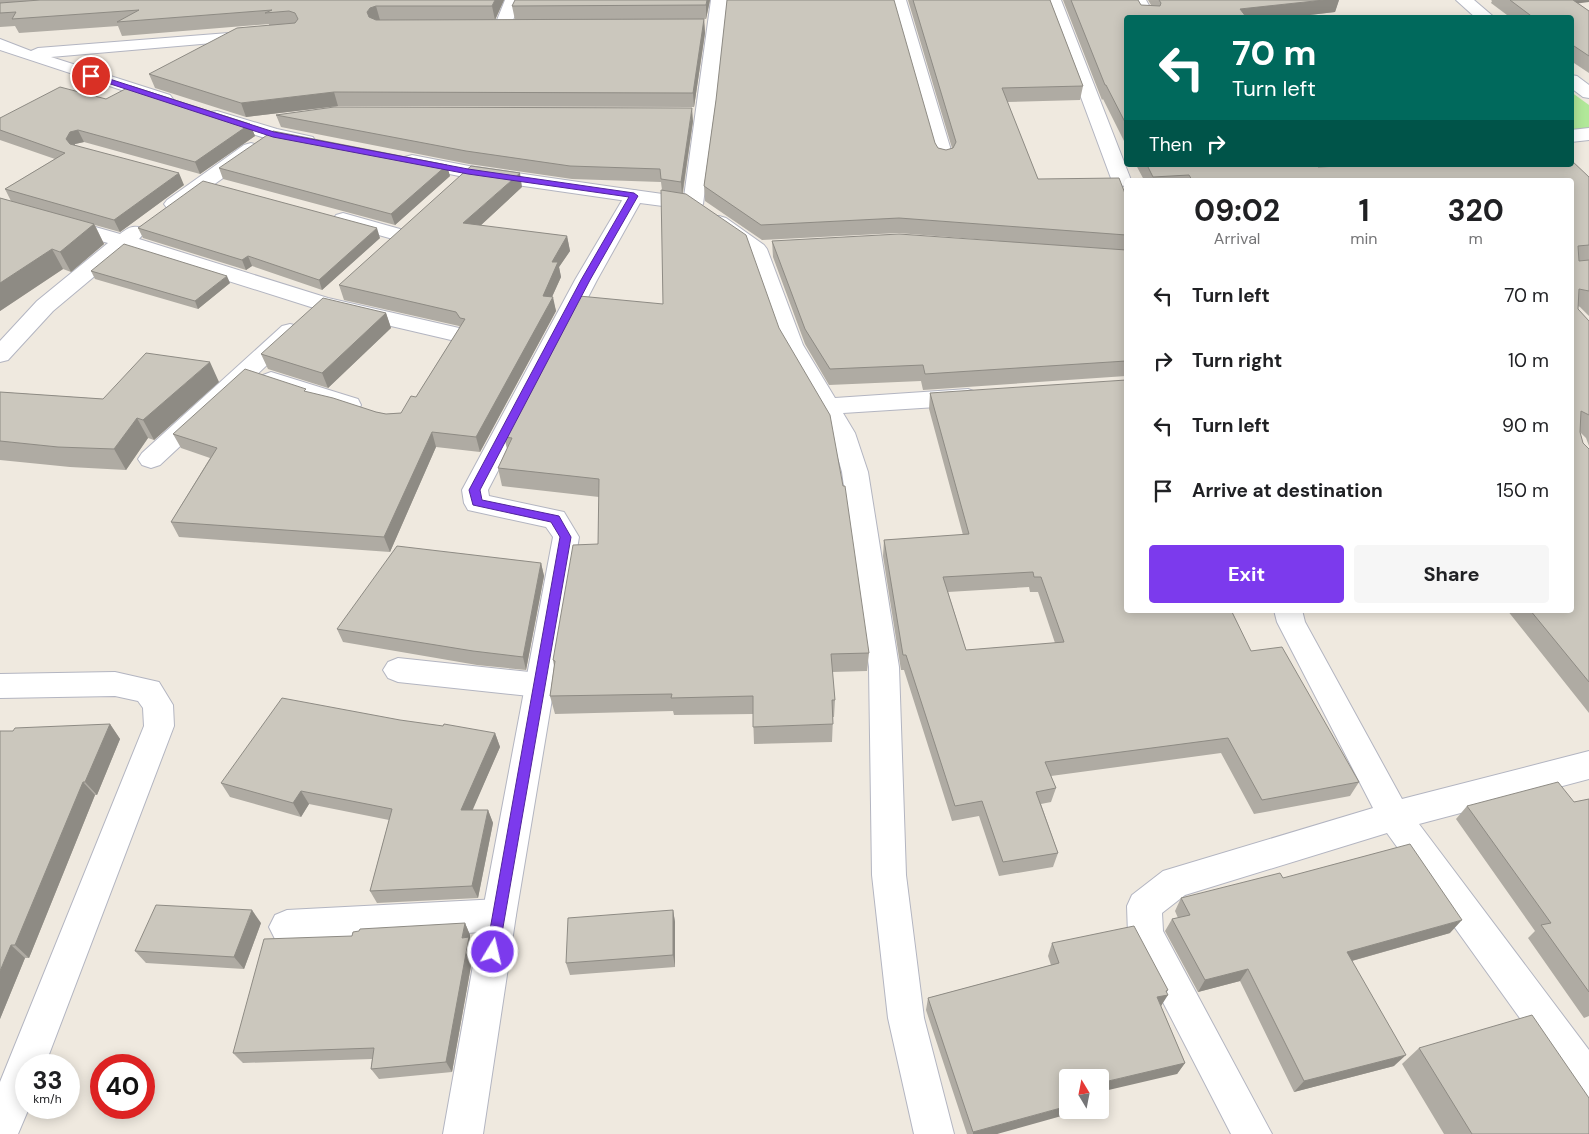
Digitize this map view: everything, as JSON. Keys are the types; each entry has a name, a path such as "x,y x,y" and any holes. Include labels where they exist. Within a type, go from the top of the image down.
{"street":[{"path":"503,25 514,0"},
{"path":"693,204 706,114 719,0"},
{"path":"898,0 944,157"},
{"path":"1053,0 1122,182"},
{"path":"1138,0 1146,15"},
{"path":"1464,0 1483,15"},
{"path":"484,25 522,25"},
{"path":"697,26 716,26"},
{"path":"0,60 32,61 273,34"},
{"path":"0,44 32,61 70,87 91,76"},
{"path":"32,61 91,76 176,103"},
{"path":"1574,82 1589,93"},
{"path":"204,112 273,134 322,144"},
{"path":"686,114 706,114"},
{"path":"242,124 287,118"},
{"path":"0,355 45,306 151,220 193,180 273,134"},
{"path":"1574,136 1589,134"},
{"path":"390,157 468,172 693,204 766,248 792,345 843,433 855,472 884,667 889,875 906,1018 934,1134"},
{"path":"448,191 468,172"},
{"path":"193,180 231,190"},
{"path":"463,1134 499,915 566,537 555,519 477,502 475,490 586,280 634,196"},
{"path":"0,206 123,241 322,302 451,333"},
{"path":"325,215 407,228 378,253"},
{"path":"151,458 343,284"},
{"path":"246,372 373,413"},
{"path":"828,406 987,396"},
{"path":"1289,613 1291,622 1394,816 1589,1081"},
{"path":"398,670 540,686"},
{"path":"0,686 115,684 148,691 158,705 159,726 0,1131"},
{"path":"1252,1134 1146,934 1144,906 1175,882 1394,816 1589,765"},
{"path":"287,927 499,915"}],"green space":[{"path":"1574,94 1589,105 1589,131 1574,134"}],"building":[{"path":"40,0 495,0 492,6 376,6 370,8 367,12 369,17 376,20 704,19 693,93 334,92 241,103 149,74 237,28 295,23 298,19 295,13 289,11 265,13 272,10 117,22 139,10 12,19 16,12 0,13 0,3"},
{"path":"515,0 707,0 706,5 512,6"},
{"path":"727,0 894,0 935,143 938,148 946,150 953,148 956,142 913,0 1050,0 1083,86 1002,88 1038,179 1119,178 1124,191 1124,235 899,218 761,225 704,186"},
{"path":"1071,0 1138,0 1141,5 1160,6 1159,0 1324,0 1240,9 1245,15 1124,15 1124,120 1105,85"},
{"path":"1510,0 1573,0 1589,11 1589,56 1574,46 1574,15 1530,15"},
{"path":"131,86 250,124 195,162 78,130 70,132 66,139 70,144 179,173 114,220 5,189 65,153 0,130 0,118 60,87 106,99"},
{"path":"334,107 692,108 681,182 661,179 660,169 570,166 466,151 276,115"},
{"path":"273,131 447,165 391,214 219,168"},
{"path":"1574,163 1589,177 1589,245 1578,246 1579,261 1589,260 1589,291 1579,289 1578,309 1589,321 1589,415 1581,411 1580,432 1583,443 1589,449 1589,682 1532,613 1574,613 1574,178 1191,178 1189,175 1153,177 1148,167 1574,167"},
{"path":"471,166 520,173 463,223 567,236 552,262 558,262 543,296 553,297 476,437 432,432 384,537 171,522 217,448 173,434 245,369 306,389 304,391 386,414 401,413 411,396 416,397 465,319 460,318 456,312 339,285"},
{"path":"203,181 377,228 319,280 248,256 242,260 138,228"},
{"path":"661,190 686,194 746,235 779,328 830,415 843,486 845,486 869,653 831,654 835,700 832,700 833,724 753,727 753,696 671,698 672,694 550,696 555,661 553,660 573,545 598,544 599,479 498,468 512,438 504,437 579,296 663,304"},
{"path":"0,198 94,224 60,252 52,249 0,283"},
{"path":"899,234 1124,250 1124,361 925,374 923,365 830,369 805,329 772,241"},
{"path":"124,244 227,276 195,301 91,271"},
{"path":"323,298 386,313 322,373 261,354"},
{"path":"146,353 210,362 143,420 137,418 114,449 58,447 0,441 0,392 103,399"},
{"path":"1124,380 1124,613 1232,613 1251,651 1282,647 1359,782 1262,800 1228,738 1045,762 1056,788 1036,792 1058,853 1003,862 982,801 955,806 906,655 903,655 884,540 969,534 930,393","holes":["1033,572 1034,577 1041,577 1064,642 966,650 943,577"]},
{"path":"397,546 541,563 523,657 473,651 337,629"},
{"path":"282,698 400,720 443,726 444,724 495,733 461,810 488,810 472,886 370,891 392,809 301,791 293,803 221,783"},
{"path":"110,724 85,782 83,782 15,945 11,945 0,971 0,731 13,731 15,728"},
{"path":"1558,782 1574,802 1589,799 1589,992 1541,925 1551,923 1467,806"},
{"path":"1410,844 1462,920 1347,952 1406,1055 1304,1081 1248,969 1205,980 1172,919 1190,915 1181,898 1280,873 1283,878"},
{"path":"156,905 252,910 234,957 135,951"},
{"path":"673,910 673,955 566,963 568,918"},
{"path":"465,923 462,938 469,937 446,1062 371,1069 374,1048 233,1053 264,939 352,936 353,932 360,929"},
{"path":"1134,926 1168,990 1166,991 1168,995 1157,997 1185,1063 1109,1081 1109,1069 1059,1069 1059,1108 973,1132 928,998 1059,963 1052,943"},
{"path":"1532,1015 1589,1098 1589,1134 1472,1134 1419,1048"}],"route":[{"path":"91,76 273,134 468,172 634,196 586,280 475,490 477,502 555,519 566,537 493,952"}]}
